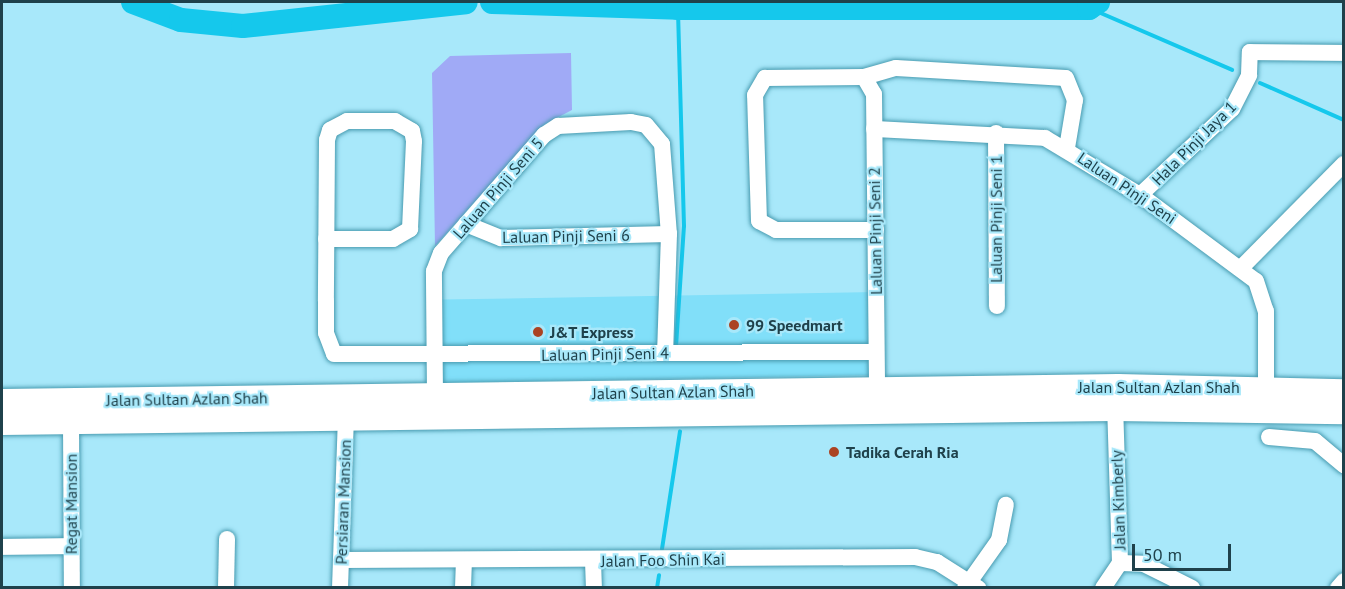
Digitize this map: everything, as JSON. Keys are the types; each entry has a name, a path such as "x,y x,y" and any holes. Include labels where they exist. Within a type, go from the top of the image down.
{"main road":[{"name":"Jalan Sultan Azlan Shah","path":"2,402 977,388 1266,387 1344,392"},
{"path":"435,396 452,404 611,412"},
{"name":"Jalan Sultan Azlan Shah","path":"2,422 611,412 1115,408 1344,411"}],"street":[{"name":"Hala Pinji Jaya 1","path":"1140,195 1232,109 1249,75 1250,52 1344,54"},
{"path":"876,230 776,230 759,221 755,95 765,78 864,77 896,68 1066,78 1075,100 1067,148"},
{"name":"Laluan Pinji Seni 2","path":"864,77 874,94 877,390"},
{"path":"347,121 405,124 414,141 410,229 393,239 327,238 330,130 347,121"},
{"name":"Laluan Pinji Seni 5","path":"435,396 434,271 441,253 544,135 577,123 631,122 646,125 663,144 669,234 665,353"},
{"name":"Laluan Pinji Seni","path":"874,129 1024,134 1067,148 1140,195 1242,267 1256,280 1266,311 1266,387"},
{"name":"Laluan Pinji Seni 1","path":"996,133 997,306"},
{"path":"1242,267 1344,164"},
{"name":"Laluan Pinji Seni 6","path":"466,224 501,238 669,234"},
{"name":"Laluan Pinji Seni 4","path":"327,238 326,333 334,354 434,356 876,352"},
{"path":"977,388 1100,398 1115,408"},
{"name":"Jalan Kimberly","path":"1103,588 1120,562 1115,408"},
{"name":"Persiaran Mansion","path":"339,588 346,417"},
{"name":"Regat Mansion","path":"70,421 72,588"},
{"path":"1269,437 1315,441 1344,465"},
{"path":"970,586 999,540 1006,505"},
{"path":"226,539 226,588"},
{"path":"2,548 71,546"},
{"name":"Jalan Foo Shin Kai","path":"340,560 593,561 915,556 937,562 970,586"},
{"path":"463,588 464,561"},
{"path":"593,561 594,588"},
{"path":"1120,562 1144,564 1192,588"},
{"path":"1338,588 1344,581"}],"shaded area":[{"path":"571,53 572,110 545,124 435,246 432,73 450,56"},
{"path":"876,292 877,375 443,383 441,300"}],"waterway":[{"path":"133,2 181,20 243,26 466,2"},
{"path":"492,2 678,8 1089,8 1098,2"},
{"path":"676,346 684,226 678,8"},
{"path":"1089,8 1232,70"},
{"path":"1260,83 1344,120"},
{"path":"662,549 680,431"},
{"path":"657,588 659,575"}],"place":[{"name":"99 Speedmart","path":"734,325"},
{"name":"J&T Express","path":"538,332"},
{"name":"Tadika Cerah Ria","path":"834,452"}]}
